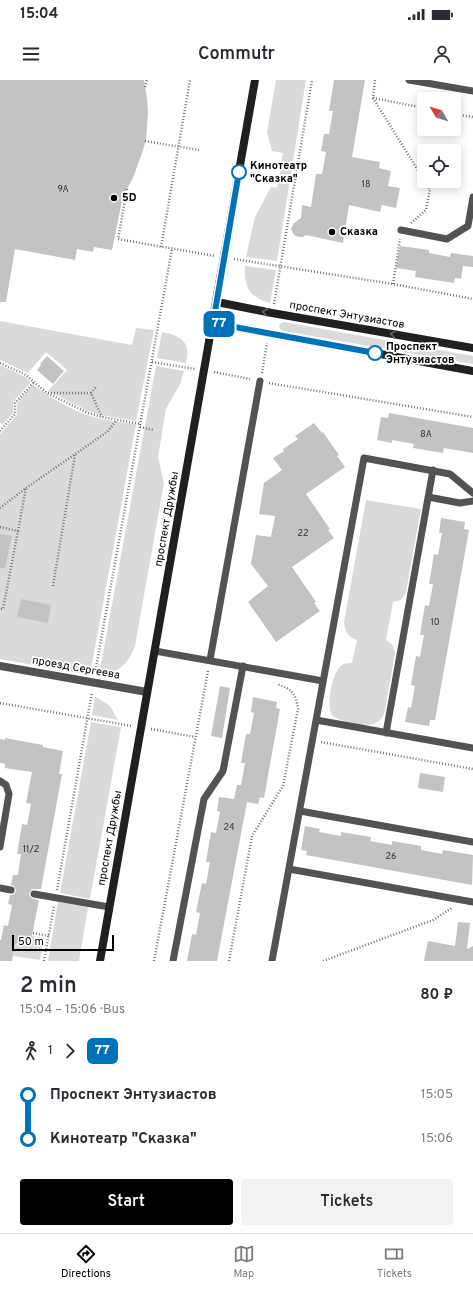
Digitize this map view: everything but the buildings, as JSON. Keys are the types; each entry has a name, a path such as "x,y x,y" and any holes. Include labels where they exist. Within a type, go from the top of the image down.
{"main road":[{"name":"проспект Дружбы","path":"100,961 255,80"},
{"name":"проспект Энтузиастов","path":"217,302 473,348"},
{"path":"213,323 473,371"}],"street":[{"name":"проезд Сергеева","path":"0,666 147,692"}],"lane":[{"path":"408,80 473,92"},
{"path":"402,230 446,239 468,226 473,197"},
{"path":"210,660 260,381"},
{"path":"272,961 364,458 450,474 473,493"},
{"path":"386,733 433,470"},
{"path":"428,497 460,503 473,500"},
{"path":"155,651 323,681"},
{"path":"173,961 204,799 224,771 243,666"},
{"path":"316,720 473,748"},
{"path":"0,781 6,785 9,794 0,847"},
{"path":"300,811 473,842"},
{"path":"289,868 473,902"},
{"path":"0,888 11,890"},
{"path":"34,894 109,907"}],"path":[{"path":"145,86 146,80"},
{"path":"161,247 190,80"},
{"path":"272,313 312,80"},
{"path":"375,80 373,98 417,169"},
{"path":"373,98 417,107"},
{"path":"461,115 473,117"},
{"path":"145,141 199,150"},
{"path":"127,188 118,239 280,268 392,284 473,299"},
{"path":"44,961 172,248"},
{"path":"260,381 269,334"},
{"path":"0,362 26,375 47,393 88,413 154,430"},
{"path":"152,362 473,416"},
{"path":"0,430 15,414 15,403 34,382"},
{"path":"47,393 91,393 97,386"},
{"path":"91,393 102,417"},
{"path":"0,508 26,488 107,432 117,420"},
{"path":"53,586 75,455"},
{"path":"0,608 3,609 26,488"},
{"path":"0,527 18,531"},
{"path":"154,961 210,660"},
{"path":"229,961 252,836 283,786 298,709 296,699 292,692 287,688 271,683"},
{"path":"0,703 196,737"},
{"path":"312,740 473,769"},
{"path":"323,961 434,920 465,900"},
{"path":"33,933 49,936"}],"shaded area":[{"path":"276,80 306,80 277,261 246,257 255,217 271,187 277,188 283,153 272,151 267,132"},
{"path":"245,266 276,270 270,303 257,298 249,290 246,280"},
{"path":"0,321 132,345 136,328 154,330 136,421 101,415 88,411 48,391 67,370 46,352 28,373 0,360"},
{"path":"284,322 473,356 473,364 283,331 279,326"},
{"path":"162,332 180,338 183,341 187,350 186,363 157,358"},
{"path":"0,365 25,377 31,382 13,402 13,413 2,425 0,422"},
{"path":"156,366 184,371 180,384 166,409 158,457 164,483 135,646 130,658 122,666 112,672 99,675"},
{"path":"33,384 59,402 87,415 105,420 136,424 90,675 0,659 0,434 17,415 17,403"},
{"path":"366,500 421,509 406,592 401,600 393,602 386,640 393,645 395,653 385,711 379,721 369,725 352,723 340,719 332,715 330,711 331,689 335,675 342,665 352,663 357,640 351,637 348,633 344,622"},
{"path":"95,696 110,706 118,720 92,715"},
{"path":"91,722 121,727 90,899 60,893"},
{"path":"58,902 88,907 79,961 48,961"},
{"path":"32,936 44,938 40,960 13,956 14,948 9,947 10,942 24,944 26,939 31,940"}],"bus line":[{"name":"77","path":"239,172 213,323 375,353"}],"place":[{"name":"Кинотеатр \"Сказка\"","path":"239,172"},
{"name":"5D","path":"114,198"},
{"name":"Сказка","path":"332,232"},
{"name":"Проспект Энтузиастов","path":"375,353"}]}
